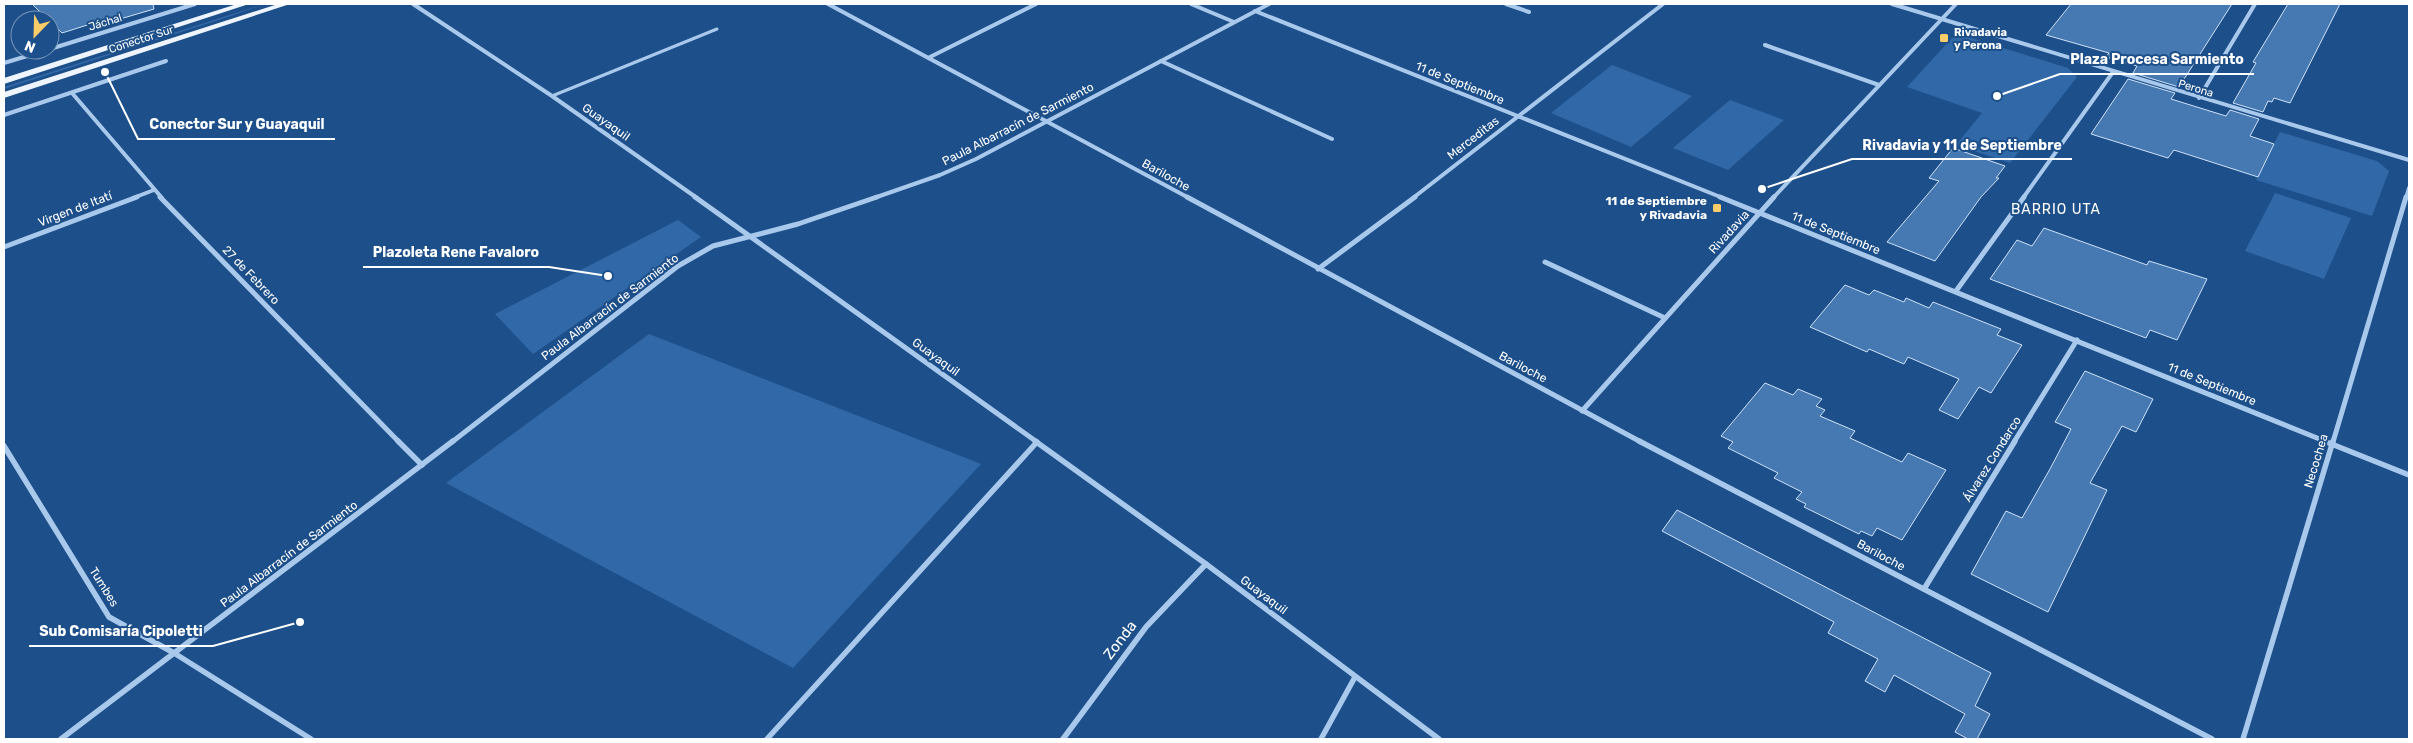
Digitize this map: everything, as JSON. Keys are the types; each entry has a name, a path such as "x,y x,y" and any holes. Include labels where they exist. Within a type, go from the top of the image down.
{"main road":[{"name":"Conector Sur","path":"4,81 245,4"},
{"name":"Conector Sur","path":"4,95 286,4"}],"street":[{"name":"Jáchal","path":"60,46 195,4"},
{"name":"Guayaquil","path":"413,4 552,96 751,236 1206,564 1439,739"},
{"name":"Bariloche","path":"828,4 930,56 1048,122 1582,411 2212,739"},
{"path":"930,56 1036,4"},
{"path":"1190,4 1234,22"},
{"name":"Paula Albarracín de Sarmiento","path":"61,739 422,465 678,266 713,246 798,224 940,175 1048,122 1269,4"},
{"path":"1506,4 1529,12"},
{"name":"Merceditas","path":"1318,269 1663,4"},
{"name":"Perona","path":"1892,4 2112,72 2409,160"},
{"name":"Rivadavia","path":"1582,411 1759,213 1956,4"},
{"path":"2199,98 2255,4"},
{"name":"11 de Septiembre","path":"1255,11 1956,291 2409,475"},
{"path":"1765,45 1880,85"},
{"path":"4,115 166,61"},
{"path":"1161,61 1332,139"},
{"path":"1956,291 2112,72"},
{"name":"27 de Febrero","path":"72,93 154,190 422,465"},
{"name":"Necochea","path":"2243,739 2409,188"},
{"name":"Virgen de Itatí","path":"4,247 154,190"},
{"path":"1545,262 1665,318"},
{"name":"Álvarez Condarco","path":"1924,589 2077,340"},
{"path":"767,739 1037,442"},
{"name":"Tumbes","path":"4,446 109,617 174,653 310,739"},
{"name":"Zonda","path":"1063,739 1146,627 1206,564"},
{"path":"1321,739 1355,676"}],"lane":[{"path":"552,96 717,29"}],"shaded area":[{"path":"264,4 231,16 4,89 4,87"},
{"path":"1968,37 2068,68 2077,77 2010,163 1956,145 1982,113 1907,87 1952,38"},
{"path":"1612,65 1692,96 1631,147 1551,113"},
{"path":"1730,100 1784,120 1728,170 1673,148"},
{"path":"2280,132 2377,161 2389,171 2372,216 2256,180"},
{"path":"2275,193 2351,218 2324,279 2245,251"},
{"path":"678,220 701,237 533,354 495,314"},
{"path":"649,334 981,464 793,668 446,483"}],"building":[{"path":"32,4 153,4 154,9 103,24 100,21 62,33 60,31 60,10 38,10"},
{"path":"2071,4 2232,4 2179,87 2133,73 2137,66 2106,57 2109,53 2046,35"},
{"path":"2288,4 2340,4 2290,103 2274,98 2272,102 2268,101 2263,112 2233,103 2256,63 2253,62"},
{"path":"2128,79 2175,93 2171,99 2226,116 2230,110 2259,119 2250,136 2274,144 2258,177 2174,150 2168,158 2091,134"},
{"path":"1953,148 2005,166 1996,178 1999,178 1981,197 1935,261 1887,242 1939,181 1929,178"},
{"path":"2044,228 2147,265 2149,261 2207,279 2177,340 2150,330 2146,338 1990,279 2017,240 2032,246"},
{"path":"1845,285 1869,295 1874,290 1904,302 1906,298 1929,308 1933,302 2001,329 1997,335 2022,345 1991,393 1979,387 1958,419 1939,410 1959,379 1908,357 1904,364 1869,349 1867,352 1810,327"},
{"path":"2085,371 2153,399 2136,432 2122,426 2090,483 2107,490 2048,612 1971,574 2006,511 2022,518 2050,469 2071,429 2055,422"},
{"path":"1765,383 1793,395 1798,389 1822,399 1816,406 1825,410 1820,416 1855,431 1850,438 1902,462 1908,453 1946,470 1902,540 1877,528 1872,536 1861,531 1859,534 1804,507 1806,504 1796,499 1802,492 1774,478 1778,473 1728,448 1733,442 1721,436"},
{"path":"1677,510 1991,673 1975,706 1990,714 1977,739 1968,739 1955,732 1965,714 1894,675 1885,692 1865,681 1878,659 1828,633 1834,622 1662,531"}],"place":[{"name":"Rivadavia y Perona","path":"1944,38"},
{"name":"Conector Sur y Guayaquil","path":"105,72"},
{"name":"Plaza Procesa Sarmiento","path":"1997,96"},
{"name":"Rivadavia y 11 de Septiembre","path":"1762,189"},
{"name":"11 de Septiembre y Rivadavia","path":"1717,208"},
{"name":"Plazoleta Rene Favaloro","path":"608,276"},
{"name":"Sub Comisaría Cipoletti","path":"300,622"}],"district":[{"name":"BARRIO UTA","path":"2056,209"}]}
